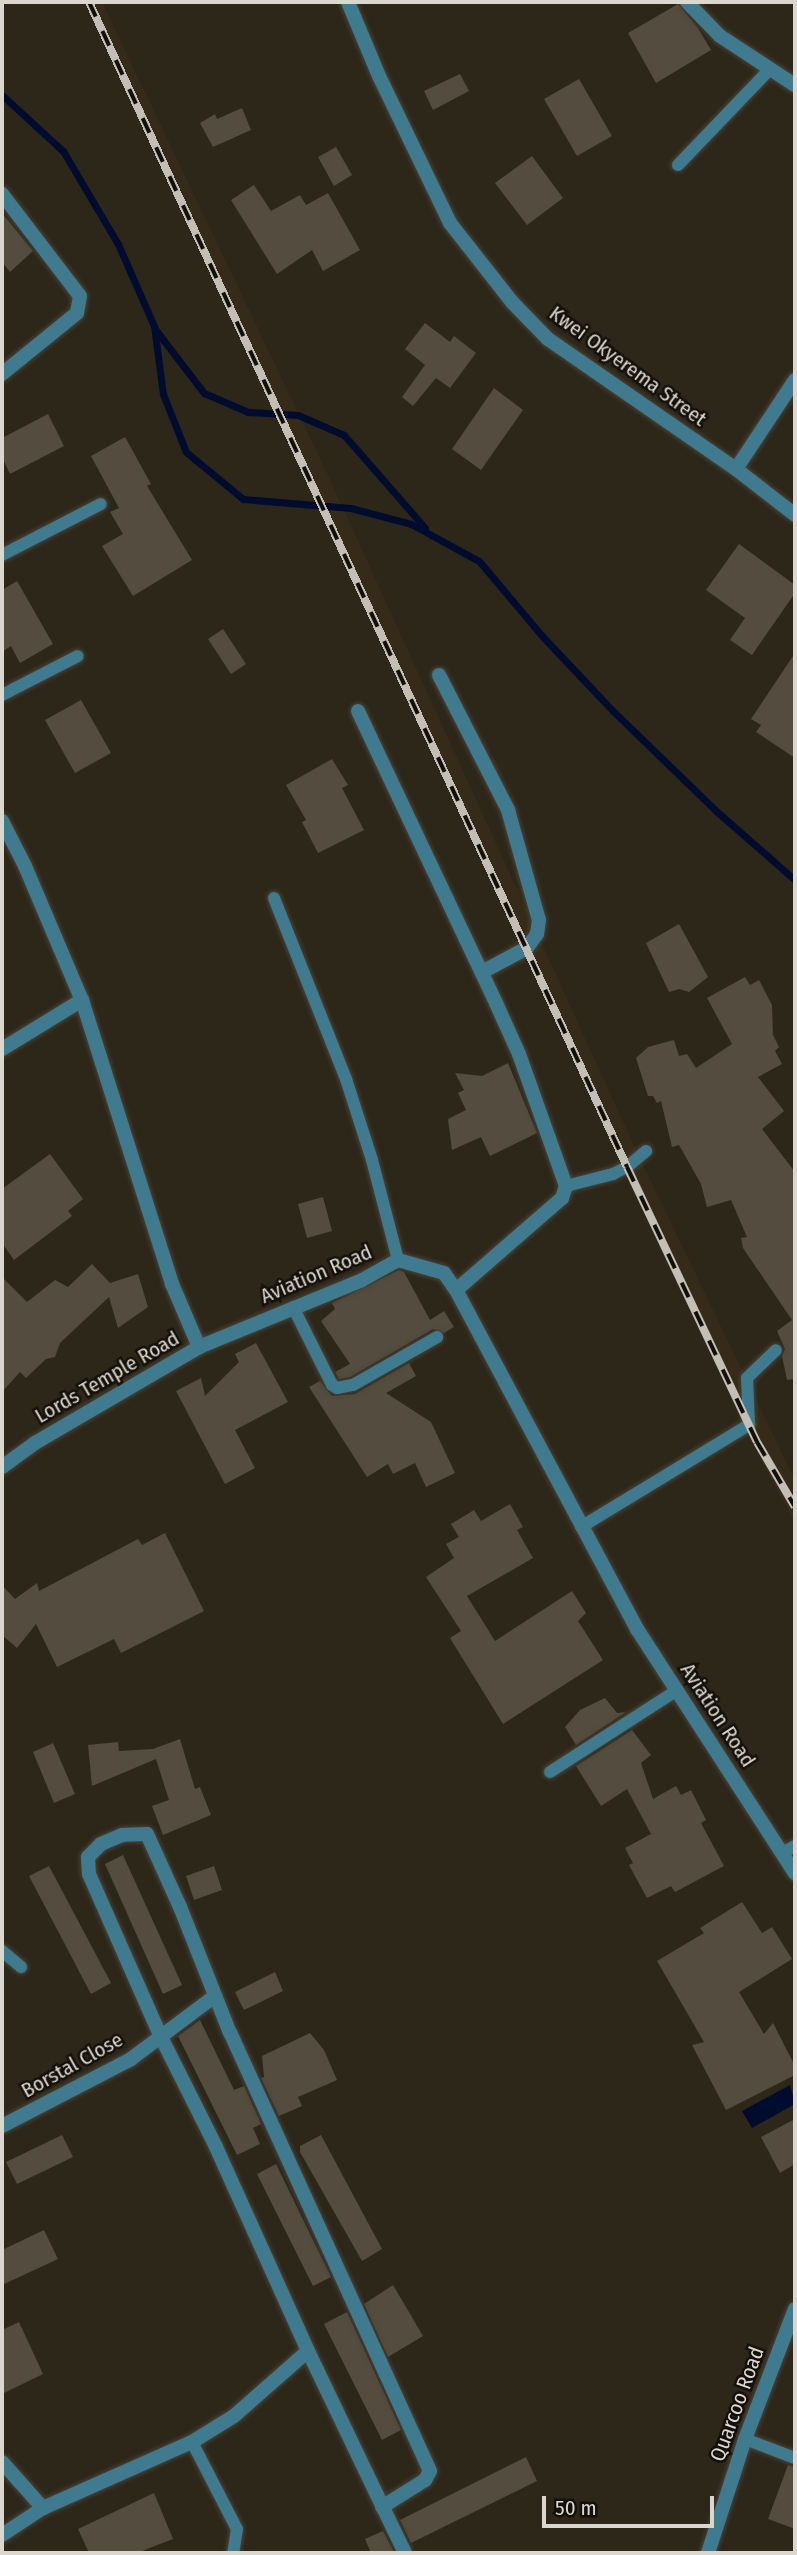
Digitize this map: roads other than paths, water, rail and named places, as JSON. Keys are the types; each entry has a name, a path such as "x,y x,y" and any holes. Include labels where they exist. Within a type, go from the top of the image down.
{"street":[{"name":"Kwei Okyerema Street","path":"348,2 379,76 450,223 512,302 548,339 736,469 795,515"},
{"path":"687,2 720,36 795,85"},
{"path":"2,194 80,296 77,313 2,374"},
{"path":"736,469 795,380"},
{"path":"439,675 508,810 539,920 537,934 527,948 482,972"},
{"path":"358,711 519,1054 566,1186 562,1198 456,1290"},
{"path":"2,821 26,866 82,1000 172,1284 199,1347"},
{"path":"2,1049 82,1000"},
{"name":"Aviation Road","path":"199,1347 362,1280 398,1260 444,1273 456,1290 638,1629 677,1690 789,1849 795,1873"},
{"name":"Lords Temple Road","path":"2,1467 35,1443 199,1347"},
{"path":"383,2507 425,2480 430,2471 407,2415 312,2218 147,1834 122,1835 101,1844 88,1857 89,1874 161,2037 216,2147 308,2351 405,2553"},
{"name":"Borstal Close","path":"2,2126 120,2065 215,1996"},
{"name":"Quarcoo Road","path":"708,2553 745,2439 795,2309"},
{"path":"2,2535 43,2508 192,2442 234,2416 308,2351"},
{"path":"2,2462 43,2508"}],"lane":[{"path":"678,165 770,69"},
{"path":"2,555 102,503"},
{"path":"2,695 78,656"},
{"path":"274,898 346,1079 372,1160 398,1260"},
{"path":"566,1186 613,1174 627,1167 646,1151"},
{"path":"293,1307 332,1385 337,1388 353,1385 437,1337"},
{"path":"581,1527 749,1425 747,1378 776,1350"},
{"path":"550,1772 677,1690"},
{"path":"2,1951 21,1967"},
{"path":"745,2439 795,2458"},
{"path":"192,2442 237,2529 233,2553"}],"water":[{"path":"790,2085 795,2104 752,2128 742,2111"}],"waterway":[{"path":"2,95 63,151 118,244 154,326 163,394 186,452 243,499 351,508 411,524 479,561 543,637 613,711 715,810 795,880"},
{"path":"155,329 204,393 248,412 298,415 344,435 425,528"}],"railway":[{"path":"89,2 627,1167 757,1442 795,1507"}]}
